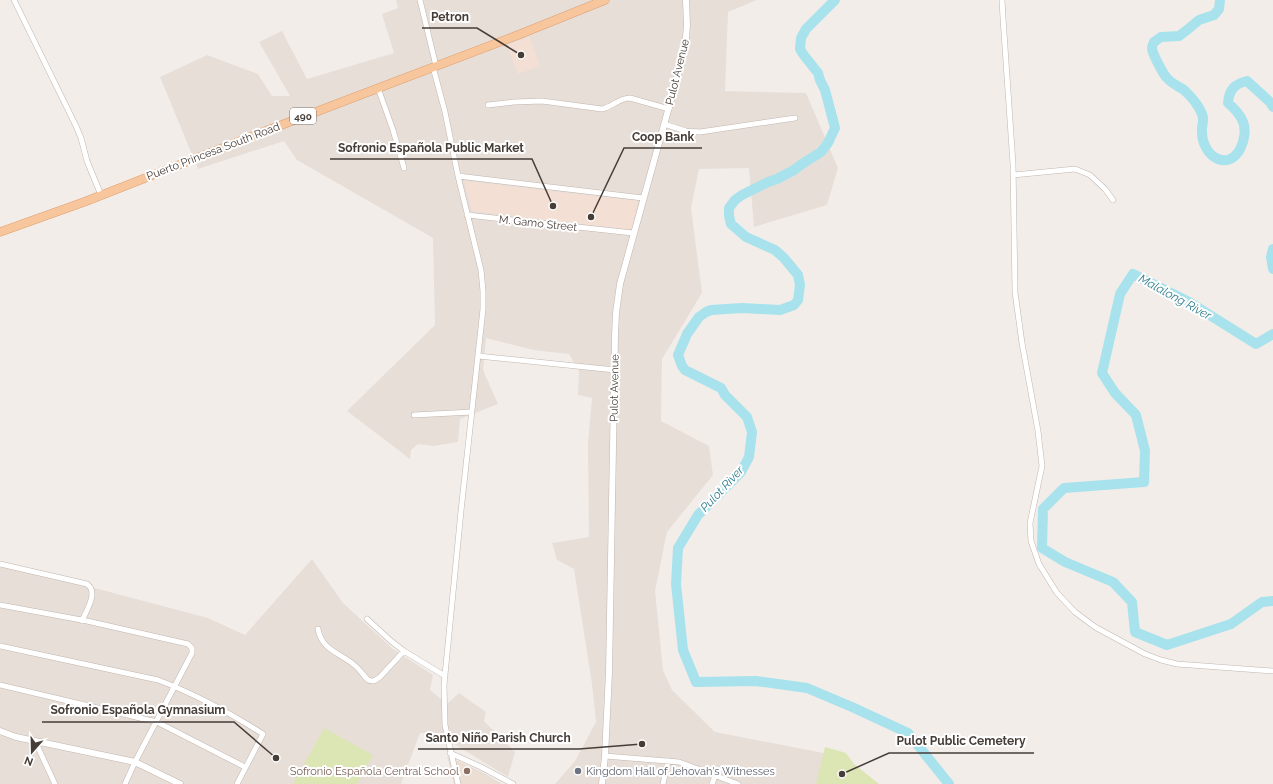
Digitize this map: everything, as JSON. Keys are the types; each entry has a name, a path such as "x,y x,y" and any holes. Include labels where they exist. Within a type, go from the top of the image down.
{"main road":[{"name":"Puerto Princesa South Road","path":"0,232 101,195 518,35 605,0"}],"street":[{"path":"14,0 76,126 87,160 101,195"},
{"path":"420,0 458,176 481,270 483,292 483,309 443,706 450,753 458,784"},
{"name":"Pulot Avenue","path":"602,784 605,756 609,672 614,370 618,300 620,284 633,233 685,49 688,25 686,0"},
{"path":"1002,0 1014,175 1015,292 1022,343 1038,431 1042,466 1041,477 1030,523 1031,541 1039,564 1057,593 1076,612 1095,627 1145,654 1177,664 1273,671"},
{"path":"378,88 393,130 404,168"},
{"path":"488,106 514,102 542,101 602,109 626,98 630,98 669,108"},
{"path":"664,124 686,131 700,132 795,118"},
{"path":"1014,175 1075,169 1090,175 1113,200"},
{"path":"458,176 643,198"},
{"name":"M. Gamo Street","path":"467,215 633,233"},
{"path":"478,356 614,370"},
{"path":"414,415 472,412"},
{"path":"0,564 87,584 90,586 92,589 92,596 82,621"},
{"path":"0,605 188,644 192,648 192,653 125,784"},
{"path":"367,620 404,651 445,676"},
{"path":"318,629 322,640 327,647 354,664 368,680 371,681 376,681 404,651"},
{"path":"0,646 158,680 175,686 232,715 263,734 238,784"},
{"path":"0,685 157,722 246,767"},
{"path":"0,731 16,737 135,762 180,784"},
{"path":"35,741 55,784"},
{"path":"450,753 513,784"},
{"path":"605,756 678,762 738,784"},
{"path":"663,784 668,761"},
{"path":"712,784 715,776"}],"shaded area":[{"path":"396,0 757,0 728,12 725,91 806,93 838,168 827,205 754,227 749,168 699,169 691,208 702,293 662,359 661,421 709,446 713,475 667,532 655,591 663,670 672,690 715,732 839,756 832,784 555,784 575,761 596,722 592,684 574,569 557,560 552,543 589,537 588,443 592,398 578,395 579,371 569,354 533,350 486,338 483,370 498,404 460,419 458,442 434,446 418,444 411,450 410,459 347,411 435,325 433,238 297,160 284,141 198,169 160,77 207,55 258,74 272,96 290,96 259,42 282,31 307,79 394,53 382,14 398,8"},
{"path":"529,37 540,66 518,74 507,45"},
{"path":"464,181 638,201 631,230 472,211"},
{"path":"312,559 343,603 393,649 433,675 430,690 447,704 459,693 486,712 484,721 515,752 508,777 436,733 420,733 401,784 0,784 0,563 208,618 245,635"},
{"name":"Sofronio Española Central School","path":"447,756 484,773 502,784 454,784"},
{"name":"Sofronio Española Central School","path":"458,761 498,784 463,784 453,762"}],"green space":[{"path":"324,728 373,755 357,784 293,784"},
{"path":"825,747 846,753 854,764 879,784 816,784"}],"waterway":[{"name":"Pulot River","path":"835,0 806,29 801,38 800,49 818,73 825,90 835,128 828,143 821,152 794,170 742,195 735,200 729,208 731,224 746,237 775,250 784,258 798,275 800,285 798,300 794,305 780,310 742,308 711,310 706,312 699,317 687,334 678,355 685,370 721,388 725,395 747,417 752,432 749,457 741,472 698,515 678,548 676,584 683,650 696,682 756,681 807,688 908,733 949,784"},
{"name":"Malalong River","path":"1220,0 1219,9 1214,15 1199,20 1179,36 1161,37 1154,42 1152,48 1158,63 1169,80 1187,92 1199,108 1203,117 1202,136 1204,144 1211,155 1218,159 1231,159 1240,149 1243,142 1243,122 1237,111 1228,103 1233,88 1247,81 1270,102 1273,107"},
{"name":"Malalong River","path":"1273,249 1271,257 1273,269"},
{"name":"Malalong River","path":"1273,334 1256,344 1189,302 1133,274 1120,294 1102,373 1115,393 1136,415 1145,451 1144,482 1064,488 1043,509 1042,548 1065,562 1113,582 1132,602 1135,632 1167,645 1231,624 1262,602 1273,601"}],"place":[{"name":"Petron","path":"521,55"},
{"name":"Sofronio Española Public Market","path":"553,206"},
{"name":"Coop Bank","path":"591,217"},
{"name":"Santo Niño Parish Church","path":"642,744"},
{"name":"Sofronio Española Gymnasium","path":"276,758"},
{"name":"Sofronio Española Central School","path":"467,771"},
{"name":"Kingdom Hall of Jehovah's Witnesses","path":"578,771"},
{"name":"Pulot Public Cemetery","path":"842,774"}]}
